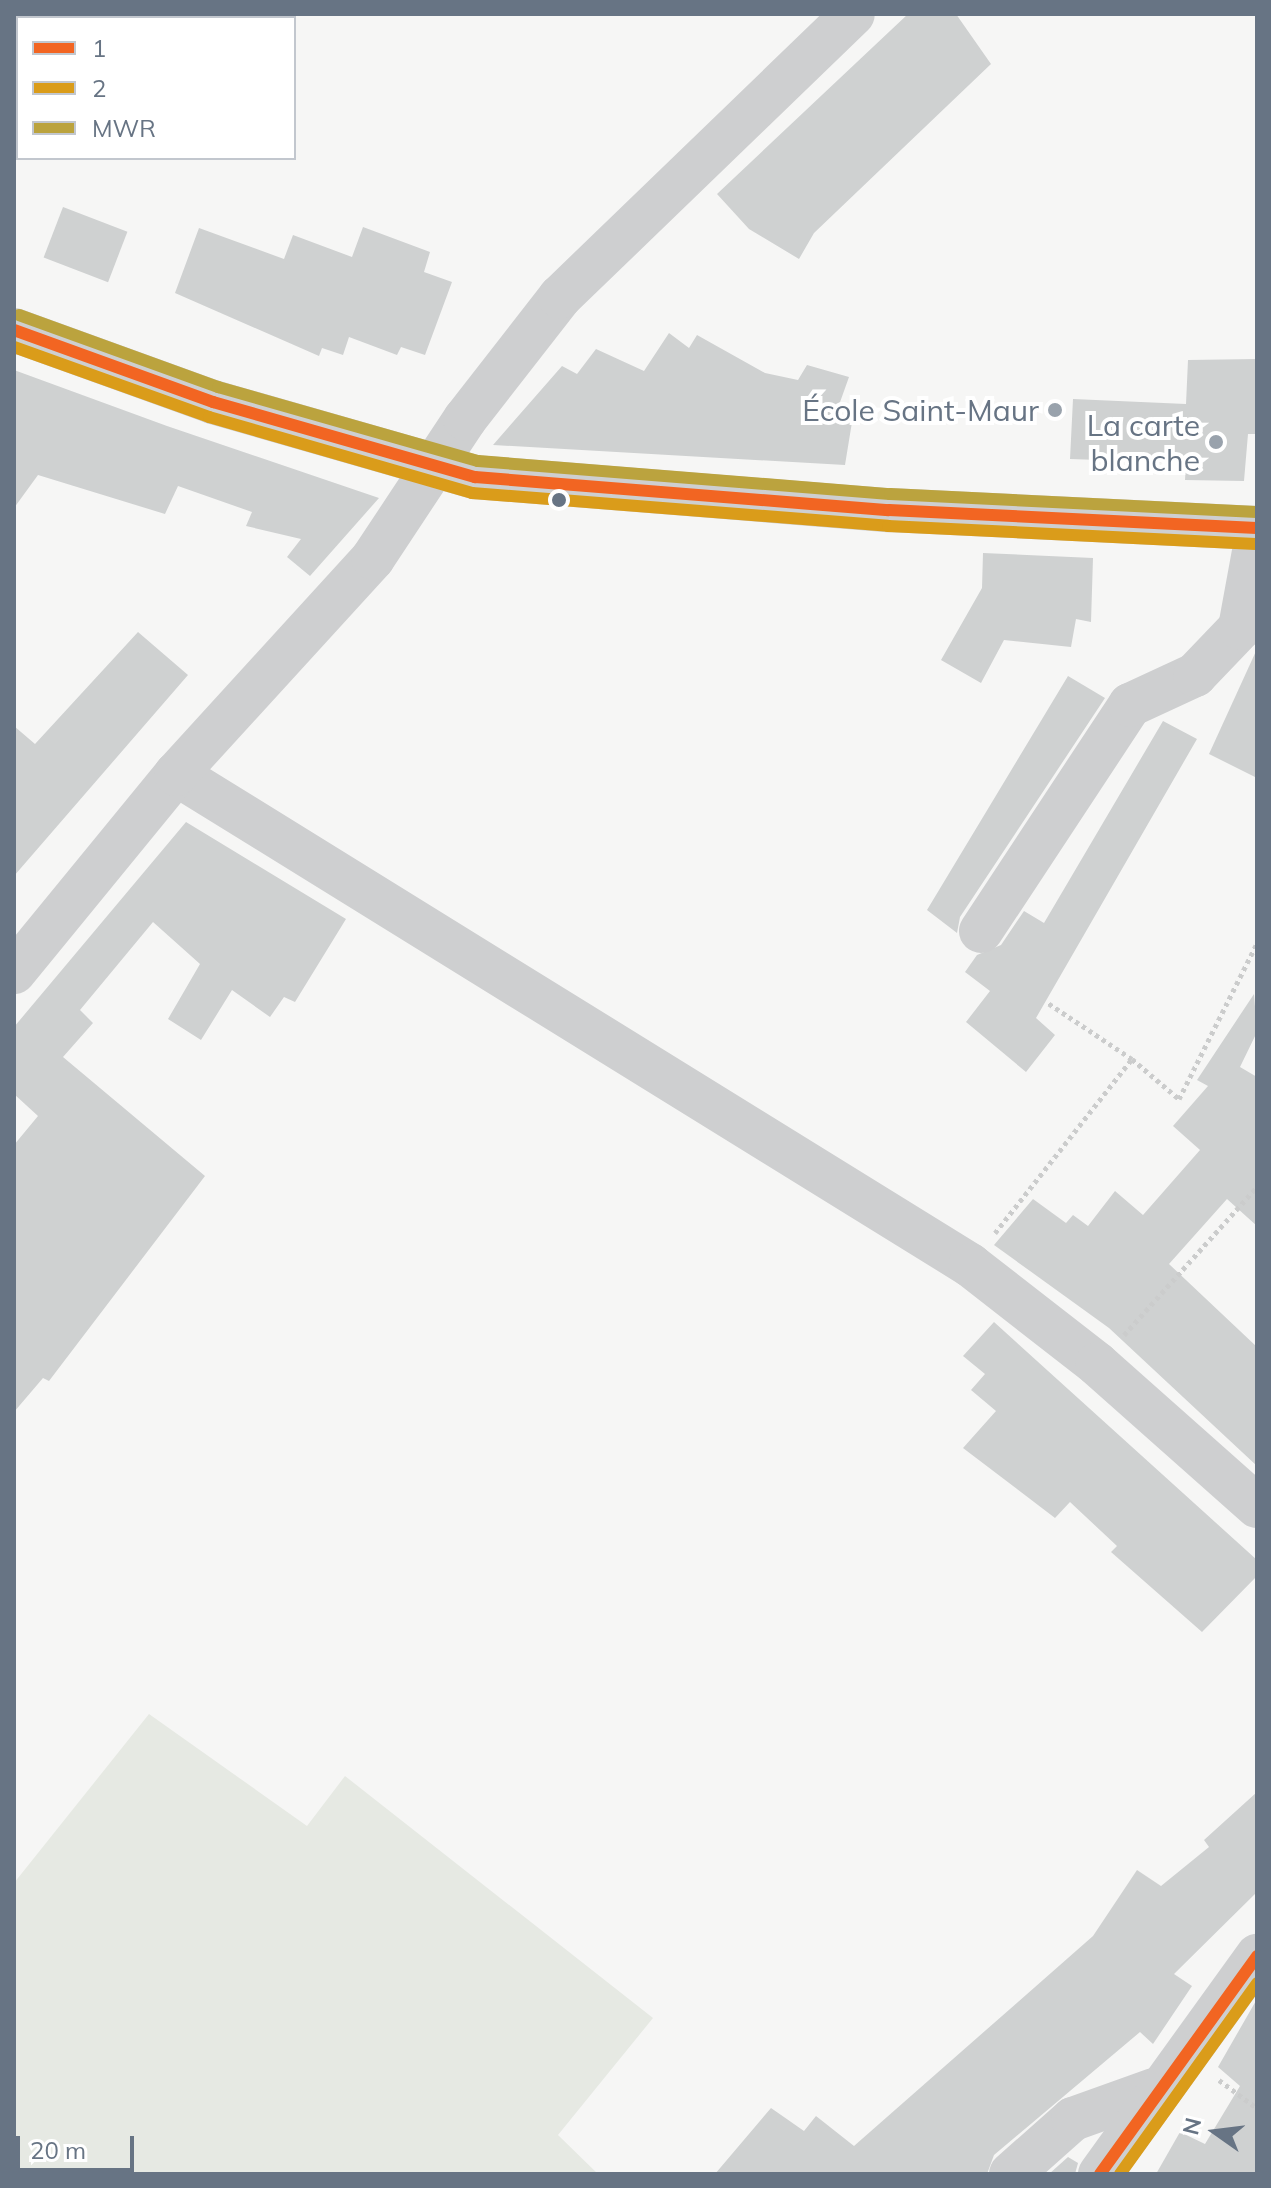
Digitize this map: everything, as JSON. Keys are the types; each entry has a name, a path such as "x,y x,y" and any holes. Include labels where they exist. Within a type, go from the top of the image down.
{"street":[{"path":"14,972 176,774 373,558 517,347 595,258 853,14"},
{"path":"14,330 213,402 431,469 889,510 1257,528"},
{"path":"981,931 1130,705 1195,675 1240,628 1257,535"},
{"path":"176,774 970,1265 1097,1364 1257,1506"},
{"path":"1100,2174 1154,2090 1257,1956"},
{"path":"1011,2174 1073,2119 1154,2090"}],"path":[{"path":"1048,1003 1132,1059 1179,1099 1257,943"},
{"path":"970,1265 1132,1059"},
{"path":"1097,1364 1257,1187"}],"shaded area":[{"path":"149,1714 307,1826 345,1776 653,2018 558,2135 598,2174 14,2174 14,1883"}],"building":[{"path":"908,14 956,14 991,64 814,233 799,259 749,229 717,194"},
{"path":"63,207 127,232 108,282 44,257"},
{"path":"363,227 430,252 424,272 452,282 425,355 401,347 397,355 349,337 343,355 322,348 319,356 175,293 199,228 284,259 293,235 352,257"},
{"path":"669,333 689,348 697,335 765,373 798,380 807,365 849,377 834,419 852,422 845,465 493,445 562,366 577,374 596,349 644,371"},
{"path":"1257,359 1257,434 1248,434 1244,481 1185,480 1186,463 1070,459 1073,399 1186,404 1188,360"},
{"path":"14,370 379,498 310,576 287,557 301,539 246,526 252,512 178,486 165,514 38,475 14,508"},
{"path":"983,553 1093,558 1091,622 1076,619 1071,647 1004,640 981,683 941,660 982,588"},
{"path":"138,632 188,675 14,876 14,726 35,744"},
{"path":"1257,649 1257,778 1209,754"},
{"path":"1068,676 1105,698 960,917 957,933 927,910"},
{"path":"1163,721 1197,739 1036,1018 1055,1035 1026,1072 966,1022 990,991 965,972 977,955 1001,945 1024,911 1044,923"},
{"path":"186,822 346,919 295,1002 284,997 270,1017 232,990 201,1040 168,1019 200,964 153,922 80,1010 93,1023 63,1057 205,1176 49,1381 43,1378 14,1412 14,1145 38,1116 14,1094 14,1027"},
{"path":"1254,994 1257,1032 1240,1067 1257,1077 1257,1226 1227,1199 1169,1264 1257,1347 1257,1466 1109,1328 994,1245 1033,1199 1066,1223 1073,1215 1088,1226 1115,1191 1143,1215 1200,1150 1173,1126 1208,1086 1197,1080"},
{"path":"994,1322 1257,1560 1257,1576 1202,1632 1111,1552 1117,1546 1070,1502 1055,1518 963,1448 996,1411 971,1390 985,1374 963,1356"},
{"path":"1257,1792 1257,1892 1174,1974 1192,1986 1153,2044 1140,2032 994,2155 987,2174 715,2174 771,2108 804,2131 816,2116 854,2146 1093,1936 1137,1870 1161,1886 1209,1847 1204,1840"},
{"path":"1257,1999 1257,2174 1156,2174 1180,2132 1205,2144 1240,2086 1218,2067"},
{"path":"1068,2157 1078,2163 1075,2174 1049,2174"}],"transit line":[{"name":"MWR","path":"19,315 218,387 478,461 890,494 1257,512"},
{"name":"1","path":"14,330 213,402 475,477 889,510 1257,528"},
{"name":"2","path":"14,347 209,417 472,493 888,526 1256,544"},
{"name":"1","path":"1100,2174 1257,1956"},
{"name":"2","path":"1120,2174 1257,1983"}],"place":[{"name":"École Saint-Maur","path":"1055,410"},
{"name":"La carte blanche","path":"1216,442"}]}
